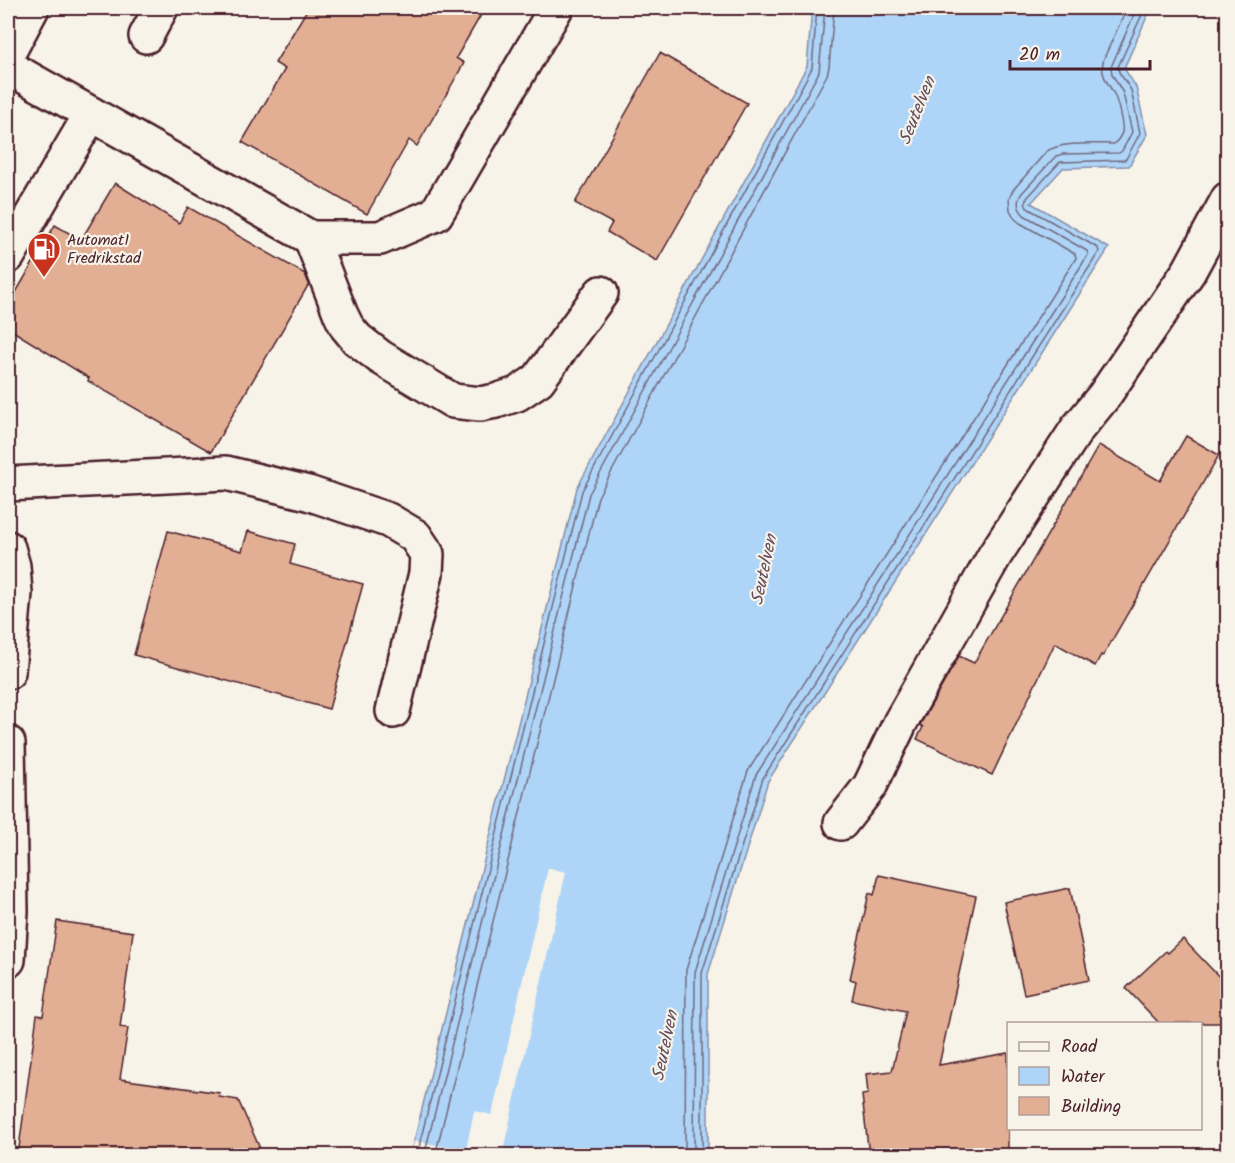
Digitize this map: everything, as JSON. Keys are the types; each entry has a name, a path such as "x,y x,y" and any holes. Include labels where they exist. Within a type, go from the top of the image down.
{"street":[{"path":"8,53 32,8"},
{"path":"146,36 161,8"},
{"path":"8,67 311,238 380,238 436,214 556,8"},
{"path":"8,256 91,114"},
{"path":"841,824 870,786 900,721 995,555 1077,429 1104,396 1189,271 1227,199"},
{"path":"311,238 341,315 357,339 380,357 453,401 480,404 496,401 517,394 538,380 601,293"},
{"path":"8,484 226,473 318,496 388,520 416,536 427,554 426,573 393,711"},
{"path":"8,548 13,566 15,593 8,672"},
{"path":"8,743 11,911 8,960"}],"water":[{"name":"Seutelven","path":"812,8 1151,8 1124,68 1136,87 1147,135 1129,166 1063,168 1031,203 1109,248 768,781 708,974 708,1155 412,1156 577,488 807,66"}],"pier":[{"path":"548,868 566,872 502,1155 432,1156 412,1152 414,1141 466,1150 474,1111 492,1115"}],"building":[{"path":"308,8 485,8 456,58 464,63 417,146 409,140 367,214 242,142 285,69 275,63"},
{"path":"660,53 747,103 657,261 607,232 612,223 575,203"},
{"path":"115,183 179,223 188,207 305,274 309,284 211,452 88,381 89,378 8,328 8,306 55,225 81,240"},
{"path":"1186,436 1219,455 1103,656 1101,655 1095,666 1055,643 992,775 917,739 923,727 920,725 959,656 974,663 1099,445 1160,481"},
{"path":"168,531 242,551 248,531 295,544 290,564 363,584 329,709 134,655"},
{"path":"879,875 976,896 939,1065 1007,1053 1008,1155 869,1155 862,1095 868,1094 866,1074 892,1071 906,1011 852,1000 856,981 850,979 869,893 874,895"},
{"path":"1070,888 1089,980 1024,994 1004,902"},
{"path":"57,921 133,932 120,1027 128,1028 120,1079 220,1093 219,1097 238,1100 263,1155 18,1155 37,1015 43,1016"},
{"path":"1183,939 1227,985 1227,1023 1158,1022 1126,988 1166,951 1168,953"}],"place":[{"name":"Automat1 Fredrikstad","path":"44,278"}]}
